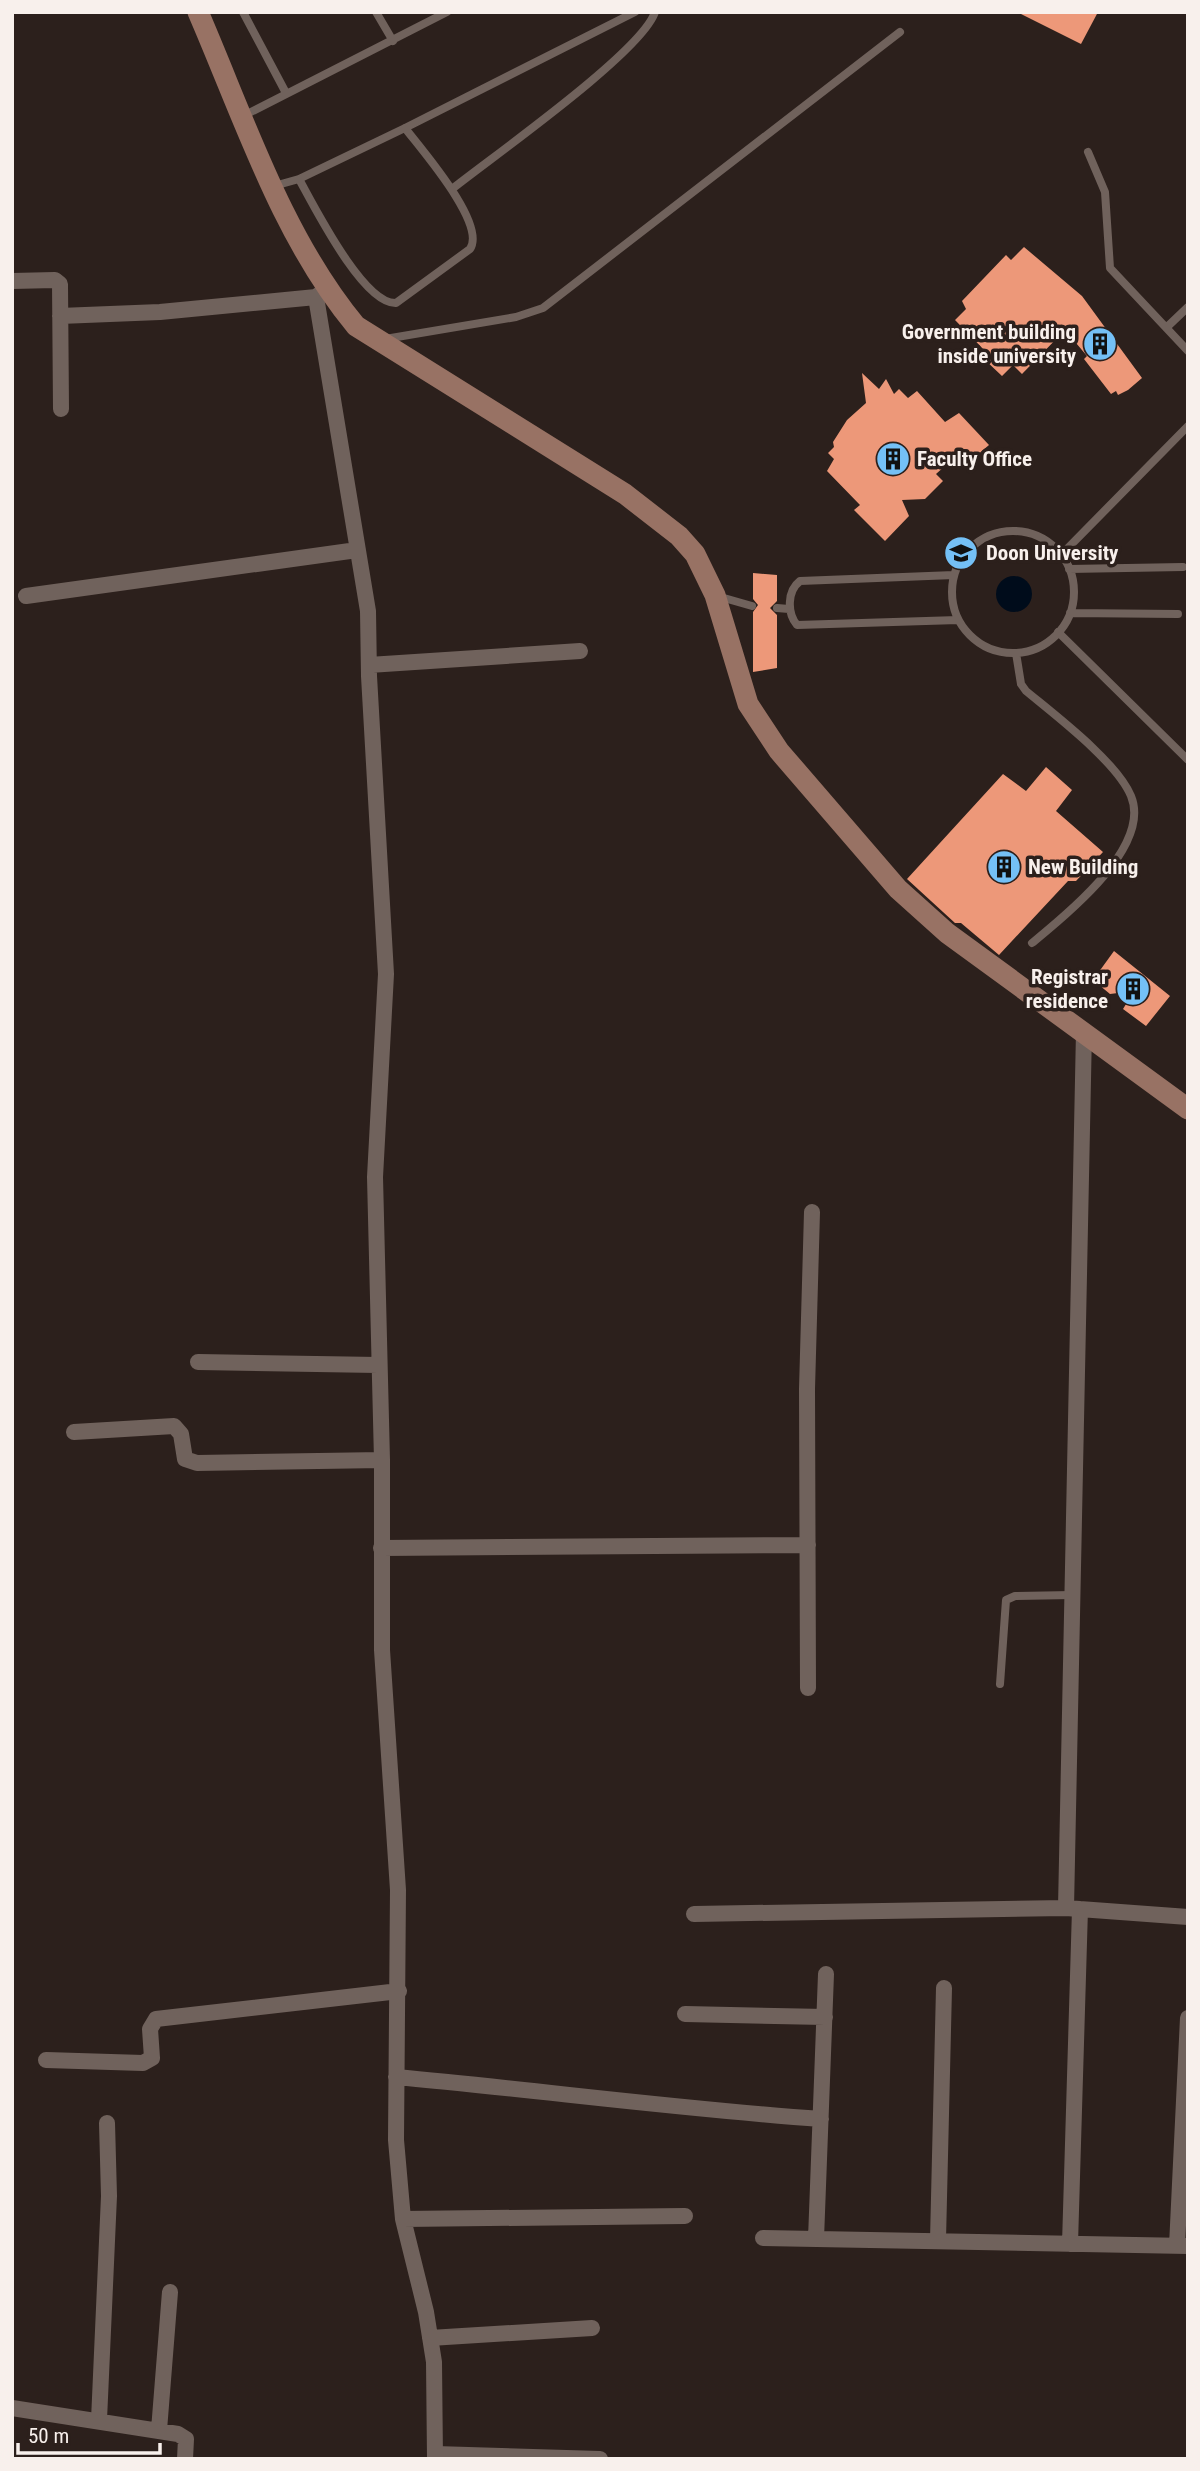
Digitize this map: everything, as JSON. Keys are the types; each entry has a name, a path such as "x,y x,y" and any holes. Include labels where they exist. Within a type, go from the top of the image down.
{"main road":[{"path":"198,12 321,293 356,326 377,341 625,494 679,536 695,554 715,595 748,704 779,751 898,889 947,933 1188,1109"}],"street":[{"path":"12,281 58,281 61,409"},
{"path":"60,316 160,312 321,293 368,611 386,974 375,1177 382,1460 382,1650 398,1890 396,2140 403,2219 434,2362 435,2456 600,2459"},
{"path":"26,596 357,550"},
{"path":"369,665 580,651"},
{"path":"1070,2244 1072,1595 1084,1031"},
{"path":"808,1688 807,1389 812,1212"},
{"path":"198,1362 378,1365"},
{"path":"74,1432 174,1426 181,1434 185,1459 197,1463 382,1460"},
{"path":"381,1548 807,1545"},
{"path":"694,1914 1073,1909 1188,1917"},
{"path":"816,2239 826,1974"},
{"path":"938,2240 943,1988"},
{"path":"47,2060 143,2063 152,2058 150,2029 156,2019 399,1991"},
{"path":"685,2014 825,2017"},
{"path":"763,2238 1182,2246 1188,2018"},
{"path":"396,2077 525,2088 689,2109 821,2119"},
{"path":"99,2420 109,2196 107,2123"},
{"path":"403,2219 685,2217"},
{"path":"159,2430 170,2292"},
{"path":"430,2338 592,2328"},
{"path":"12,2408 99,2420 183,2436 185,2459"}],"lane":[{"path":"243,12 286,93"},
{"path":"376,12 393,41"},
{"path":"243,116 447,12"},
{"path":"274,186 299,179 405,128 635,12"},
{"path":"452,189 621,53 646,31 654,12"},
{"path":"377,341 516,317 543,308 900,32"},
{"path":"299,179 331,240 348,263 383,298 394,303 473,244 473,230 452,189 405,128"},
{"path":"1088,152 1105,192 1110,268 1188,351"},
{"path":"1167,327 1188,307"},
{"path":"1061,555 1188,426"},
{"path":"1015,531 1041,537 1061,555 1069,569 1074,594 1070,613 1058,632 1038,647 1016,653 993,650 973,639 958,620 953,606 954,575 959,562 977,542 1002,532 1015,531"},
{"path":"1069,569 1183,567"},
{"path":"954,575 800,581 794,586 789,609 797,625 958,620"},
{"path":"715,595 752,606"},
{"path":"778,608 789,609"},
{"path":"1070,613 1178,614"},
{"path":"1058,632 1188,760"},
{"path":"1016,653 1021,684 1026,691 1065,723 1115,772 1130,795 1134,807 1124,846 1107,874 1032,943"},
{"path":"1000,1684 1006,1600 1010,1597 1072,1595"}],"water":[{"path":"1014,576 1026,582 1032,594 1026,606 1014,612 1002,606 996,594 1002,582"}],"building":[{"path":"1017,12 1098,12 1081,44"},
{"path":"1024,247 1082,296 1142,378 1128,390 1118,395 1116,391 1111,394 1084,359 1087,356 1065,330 1022,374 1013,365 1002,376 984,359 987,353 955,320 966,309 962,301 1006,255 1011,260"},
{"name":"Faculty Office","path":"862,373 879,389 886,379 894,394 899,389 908,398 917,391 945,422 959,413 989,445 969,462 954,458 936,474 943,481 925,499 902,500 909,516 885,541 854,510 860,505 827,471 834,459 828,453 834,447 833,442 847,420 866,403"},
{"path":"753,573 777,575 777,601 770,608 777,615 777,668 753,672 753,612 758,605 753,599"},
{"name":"New Building","path":"1046,767 1072,790 1056,811 1103,852 1076,881 1068,881 999,955 961,923 955,923 907,879 1003,774 1026,791"},
{"name":"Registrar residence","path":"1114,951 1170,996 1146,1026 1123,1009 1134,991 1110,994 1093,980"}],"place":[{"name":"Government building inside university","path":"1100,344"},
{"name":"Faculty Office","path":"893,459"},
{"name":"Doon University","path":"961,553"},
{"name":"New Building","path":"1004,867"},
{"name":"Registrar residence","path":"1133,989"}]}
